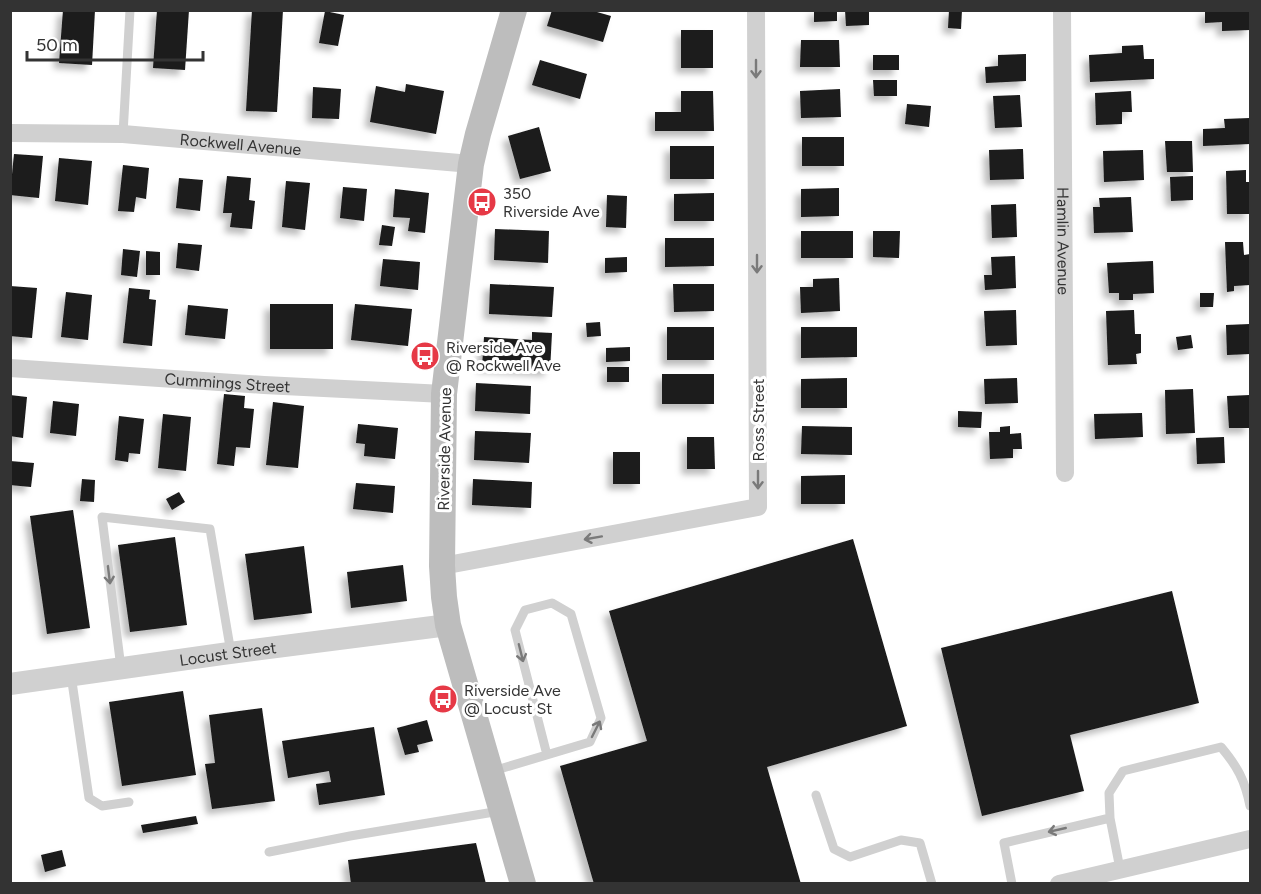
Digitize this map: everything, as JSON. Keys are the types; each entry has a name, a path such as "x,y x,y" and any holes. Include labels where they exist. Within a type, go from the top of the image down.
{"main road":[{"name":"Riverside Avenue","path":"514,10 471,164 444,394 442,566 448,625 524,884"}],"street":[{"name":"Ross Street","path":"442,566 758,507 756,10"},
{"name":"Hamlin Avenue","path":"1062,10 1065,472"},
{"name":"Rockwell Avenue","path":"10,133 123,134 471,164"},
{"name":"Cummings Street","path":"10,368 444,394"},
{"name":"Locust Street","path":"10,684 448,625"},
{"path":"1059,884 1251,839"}],"lane":[{"path":"123,134 130,10"},
{"path":"121,668 102,517 210,529 231,653"},
{"path":"491,772 590,742 601,718 571,614 552,603 525,610 515,630 547,755"},
{"path":"70,675 89,798 102,806 129,802"},
{"path":"1120,869 1110,818 1109,793 1123,771 1221,747 1234,762 1247,787 1251,806"},
{"path":"816,795 834,849 850,857 901,840 920,843 932,884"},
{"path":"269,852 502,811"},
{"path":"1012,884 1004,843 1110,818"}],"building":[{"path":"63,10 95,10 92,65 59,63"},
{"path":"157,10 189,10 185,70 153,68"},
{"path":"252,10 283,10 277,112 246,111"},
{"path":"552,10 590,10 611,16 603,42 547,26"},
{"path":"814,10 837,10 837,21 814,22"},
{"path":"845,10 869,10 869,25 846,26"},
{"path":"949,10 962,10 961,29 948,28"},
{"path":"1205,10 1250,10 1250,30 1222,31 1222,22 1205,23"},
{"path":"325,11 344,15 338,46 319,43"},
{"path":"681,30 713,30 713,68 681,68"},
{"path":"801,40 839,40 840,67 800,67"},
{"path":"1143,45 1144,59 1154,59 1154,79 1090,82 1089,55 1122,53 1122,46"},
{"path":"1026,54 1026,81 986,83 985,67 998,66 998,55"},
{"path":"873,55 899,55 899,70 873,70"},
{"path":"540,60 587,74 580,99 532,85"},
{"path":"873,80 897,80 897,96 874,96"},
{"path":"406,84 444,91 436,134 370,122 376,86 405,92"},
{"path":"313,87 341,89 339,119 312,118"},
{"path":"840,89 841,117 801,118 800,91"},
{"path":"681,91 713,91 714,131 655,131 655,112 681,112"},
{"path":"1131,91 1132,112 1122,112 1122,124 1096,125 1095,93"},
{"path":"1020,95 1022,127 995,128 993,96"},
{"path":"907,104 931,106 929,127 905,124"},
{"path":"1250,118 1250,144 1203,146 1203,129 1225,128 1224,119"},
{"path":"539,127 551,171 520,179 508,136"},
{"path":"802,137 844,137 844,166 802,166"},
{"path":"1165,141 1192,141 1193,172 1167,172"},
{"path":"670,146 714,146 714,179 670,179"},
{"path":"1023,149 1024,179 990,180 989,150"},
{"path":"1143,150 1144,180 1104,182 1103,151"},
{"path":"14,154 43,156 39,198 10,195"},
{"path":"59,158 92,161 88,205 55,201"},
{"path":"123,165 149,168 146,199 136,197 134,212 118,211"},
{"path":"1246,170 1246,182 1250,182 1250,214 1227,214 1226,171"},
{"path":"227,176 251,178 249,200 255,201 252,229 230,227 232,213 223,213"},
{"path":"1193,176 1193,200 1171,201 1170,177"},
{"path":"179,178 203,180 200,211 176,208"},
{"path":"286,181 310,183 305,230 282,227"},
{"path":"343,187 367,189 364,221 340,218"},
{"path":"839,188 839,216 801,217 801,189"},
{"path":"395,189 429,193 425,233 408,231 410,218 393,217"},
{"path":"714,193 714,221 674,221 674,194"},
{"path":"607,195 627,196 626,228 606,227"},
{"path":"1131,197 1133,232 1094,233 1093,207 1100,207 1099,198"},
{"path":"1016,204 1017,237 992,238 991,205"},
{"path":"382,225 395,227 392,246 379,245"},
{"path":"495,229 549,231 548,263 494,260"},
{"path":"801,231 853,231 853,258 801,258"},
{"path":"873,231 900,231 899,258 873,257"},
{"path":"665,238 714,238 714,266 665,267"},
{"path":"1225,242 1243,242 1244,255 1250,254 1250,285 1234,286 1234,291 1227,292"},
{"path":"178,243 202,245 199,271 176,268"},
{"path":"123,249 140,251 137,277 121,275"},
{"path":"146,251 160,252 160,275 146,275"},
{"path":"1015,256 1016,288 985,290 984,275 992,275 991,257"},
{"path":"627,257 627,272 605,273 605,258"},
{"path":"383,259 420,262 418,290 380,286"},
{"path":"1153,261 1154,293 1133,294 1133,300 1119,300 1119,293 1109,293 1107,263"},
{"path":"839,278 840,311 801,313 800,287 813,287 813,279"},
{"path":"490,284 554,287 552,317 489,314"},
{"path":"673,284 714,284 714,311 674,312"},
{"path":"10,286 37,288 32,338 10,336"},
{"path":"129,288 150,290 149,299 156,300 152,346 123,343"},
{"path":"66,292 92,295 88,340 61,337"},
{"path":"1200,293 1214,293 1213,307 1200,307"},
{"path":"270,304 333,304 333,349 270,349"},
{"path":"355,304 412,309 408,346 351,340"},
{"path":"188,305 228,309 225,339 185,335"},
{"path":"1016,310 1017,345 986,346 984,311"},
{"path":"1134,310 1135,334 1141,334 1141,353 1136,354 1137,364 1108,365 1106,311"},
{"path":"600,322 601,336 587,337 586,323"},
{"path":"1250,324 1250,354 1227,355 1226,325"},
{"path":"667,327 714,327 714,360 667,360"},
{"path":"801,327 857,327 857,357 801,358"},
{"path":"532,332 552,333 550,371 482,367 484,337 532,340"},
{"path":"1191,335 1193,348 1178,350 1176,337"},
{"path":"630,347 630,361 606,362 606,348"},
{"path":"607,367 629,367 629,382 607,382"},
{"path":"662,374 714,374 714,404 662,404"},
{"path":"847,378 847,408 801,408 801,379"},
{"path":"1017,378 1018,403 985,404 984,379"},
{"path":"476,383 531,386 530,414 475,411"},
{"path":"1193,389 1195,433 1166,434 1165,390"},
{"path":"224,394 245,396 244,408 254,409 250,448 236,447 234,466 217,464"},
{"path":"10,395 27,397 23,438 10,436"},
{"path":"1250,395 1250,428 1229,428 1227,396"},
{"path":"53,401 79,404 76,436 50,433"},
{"path":"273,402 304,406 298,468 266,465"},
{"path":"958,411 982,412 981,428 958,427"},
{"path":"1142,413 1143,437 1095,439 1094,414"},
{"path":"163,414 191,417 186,471 158,468"},
{"path":"119,416 144,419 140,454 129,453 128,462 115,460"},
{"path":"358,424 398,428 395,459 364,456 365,444 356,443"},
{"path":"802,426 852,427 852,455 801,454"},
{"path":"1010,426 1010,434 1021,433 1022,449 1013,449 1013,458 990,459 989,432 1000,432 1000,427"},
{"path":"475,431 531,433 529,463 474,460"},
{"path":"687,437 714,437 715,469 687,469"},
{"path":"1224,437 1225,463 1197,464 1196,438"},
{"path":"613,452 640,452 640,484 613,484"},
{"path":"10,461 34,463 31,487 10,485"},
{"path":"845,475 845,504 801,504 801,476"},
{"path":"82,479 95,480 94,502 80,501"},
{"path":"473,479 532,482 531,508 472,505"},
{"path":"356,483 395,486 393,513 353,509"},
{"path":"179,492 185,502 172,510 166,499"},
{"path":"73,510 90,628 47,634 30,516"},
{"path":"175,537 187,625 130,632 118,545"},
{"path":"853,539 907,726 767,767 801,884 594,884 560,766 647,741 609,611"},
{"path":"304,546 312,613 254,620 245,554"},
{"path":"403,565 407,601 351,608 347,572"},
{"path":"1172,591 1199,703 1070,735 1084,791 982,816 941,648"},
{"path":"183,691 196,775 122,786 109,702"},
{"path":"262,708 275,801 212,809 205,764 215,763 209,715"},
{"path":"427,720 433,741 417,745 419,752 405,755 397,728"},
{"path":"374,727 385,795 319,805 316,784 331,782 329,771 288,778 282,741"},
{"path":"196,816 198,824 143,833 141,825"},
{"path":"476,843 486,884 351,884 348,860"},
{"path":"62,850 66,866 45,872 41,855"}],"place":[{"name":"350 Riverside Ave","path":"482,202"},
{"name":"Riverside Ave @ Rockwell Ave","path":"425,356"},
{"name":"Riverside Ave @ Locust St","path":"443,699"}]}
